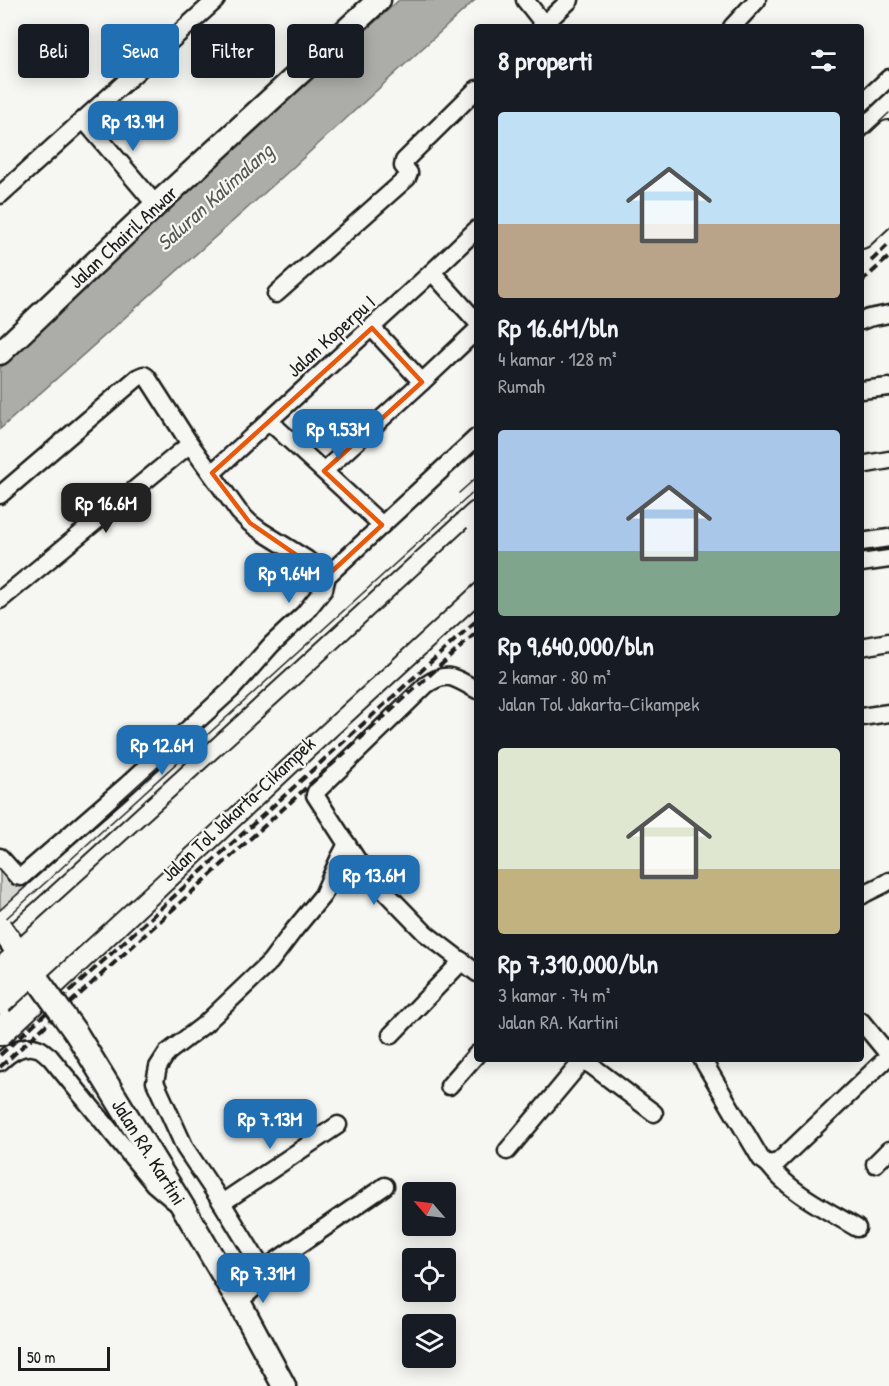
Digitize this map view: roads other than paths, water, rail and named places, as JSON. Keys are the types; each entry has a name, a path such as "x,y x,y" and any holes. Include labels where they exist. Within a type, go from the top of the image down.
{"highway":[{"path":"864,157 889,134"},
{"path":"864,181 889,158"},
{"path":"864,207 889,184"},
{"path":"864,232 889,209"},
{"path":"0,952 474,519"},
{"path":"0,973 474,541"},
{"path":"0,1001 474,566"},
{"name":"Jalan Tol Jakarta–Cikampek","path":"0,1032 269,779 474,591"}],"main road":[{"name":"Jalan Chairil Anwar","path":"0,353 156,205 379,0"},
{"name":"Jalan RA. Kartini","path":"0,927 76,1033 186,1212 284,1386"}],"street":[{"path":"0,195 216,0"},
{"path":"525,0 541,24"},
{"path":"543,24 570,0"},
{"path":"735,24 757,0"},
{"path":"864,99 889,78"},
{"path":"276,294 407,178 409,173 403,166 404,161 474,92"},
{"path":"84,120 156,205"},
{"name":"Jalan Koperpu I","path":"212,473 474,233"},
{"path":"432,272 474,319"},
{"path":"864,320 889,314"},
{"path":"372,328 422,382"},
{"path":"324,471 474,333"},
{"path":"0,495 136,378 144,375 239,512 261,531 306,559 327,576"},
{"path":"864,390 889,387"},
{"path":"269,421 382,525"},
{"path":"0,857 16,876 21,877 118,792 232,689 314,602 324,589 327,576 474,440"},
{"path":"0,600 190,444"},
{"path":"864,464 889,460"},
{"path":"864,542 889,538"},
{"path":"864,562 889,559"},
{"path":"864,646 889,642"},
{"path":"474,688 450,676 437,677 316,792 315,798 363,869 425,933 474,971"},
{"path":"864,717 889,713"},
{"path":"238,1301 262,1279 263,1270 185,1148 155,1082 158,1067 167,1053 205,1024 270,962 323,895 347,844"},
{"path":"864,894 880,888 889,881"},
{"path":"391,1035 462,961"},
{"path":"768,1164 778,1162 889,1055 864,1026"},
{"path":"0,1062 23,1047 38,1048 50,1057 154,1184 186,1212"},
{"path":"449,1086 474,1057"},
{"path":"507,1151 581,1062"},
{"path":"588,1062 654,1113"},
{"path":"704,1062 761,1159 795,1190 857,1228"},
{"path":"222,1203 338,1125"},
{"path":"875,1164 889,1150"},
{"path":"263,1270 385,1186"}],"water":[{"name":"Saluran Kalimalang","path":"399,0 475,0 289,171 0,429 0,368 187,192 313,78 364,78 364,32"}],"tram line":[{"path":"864,136 889,113"},
{"path":"459,493 474,480"},
{"path":"0,924 474,492"},
{"path":"0,910 204,725"}],"railway":[{"path":"871,261 889,244"},
{"path":"864,279 889,257"},
{"path":"0,1055 474,623"},
{"path":"0,1067 474,635"}]}
